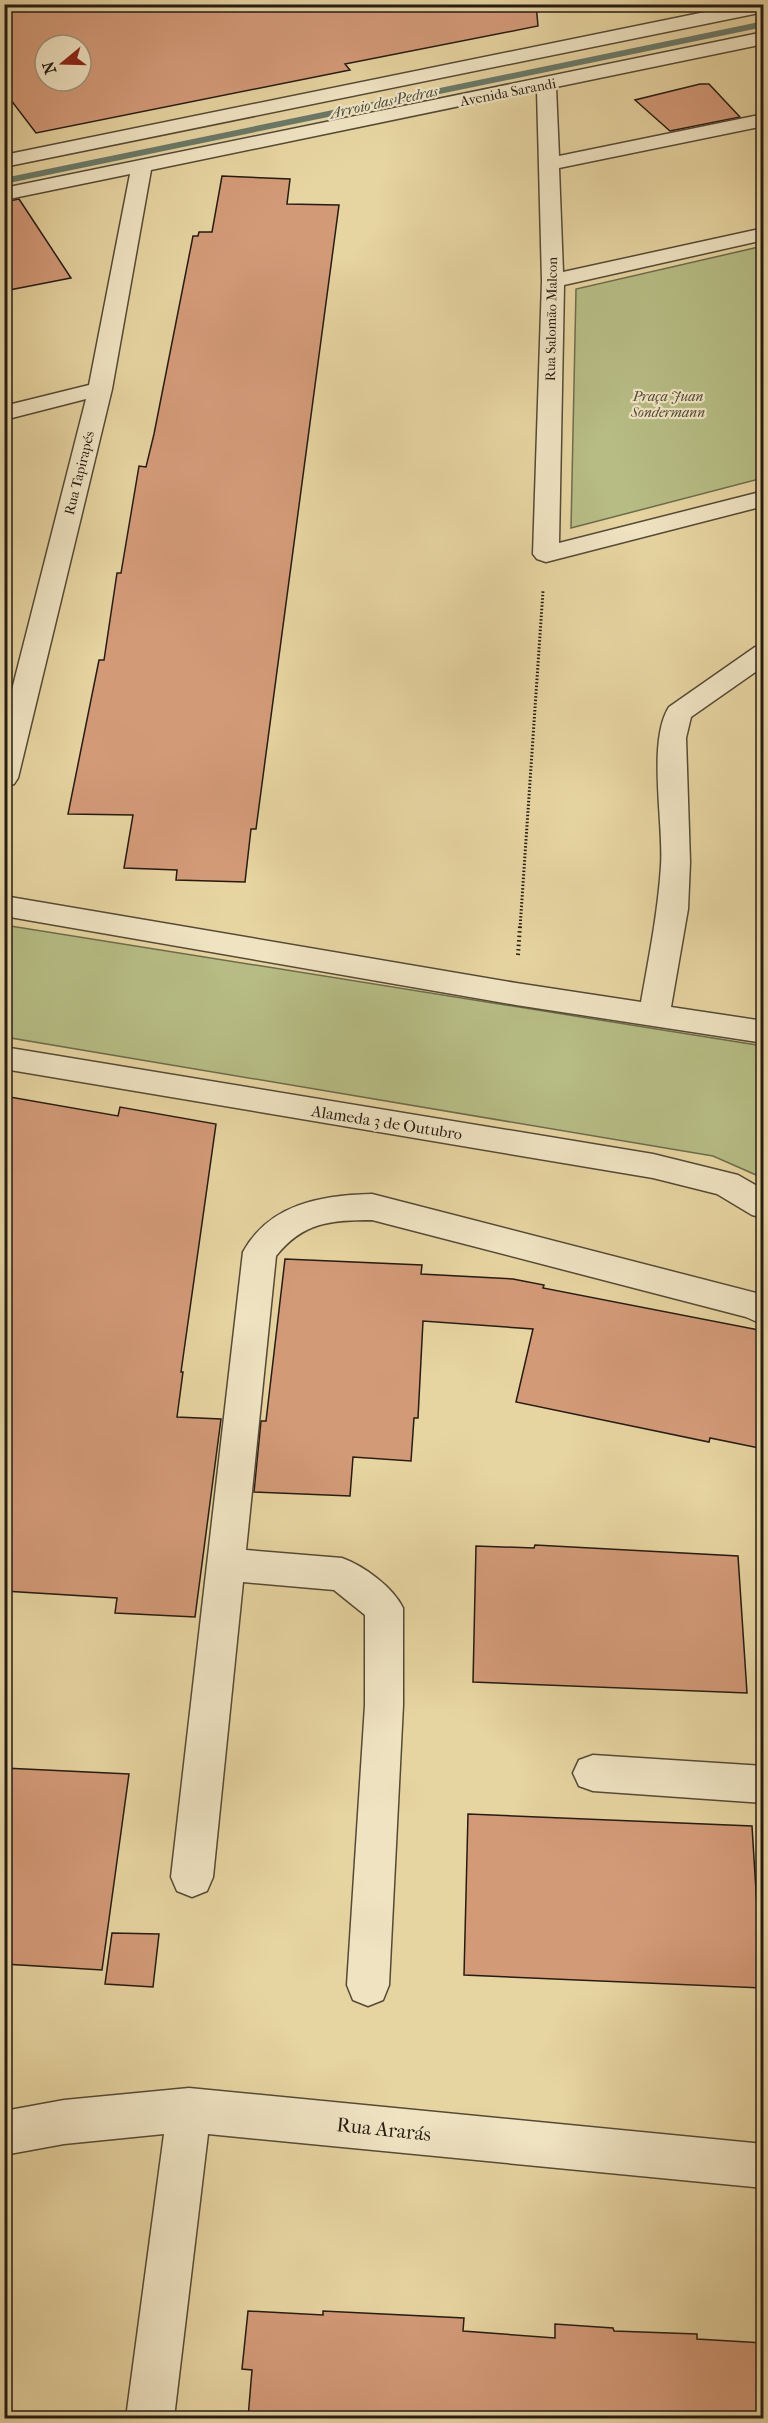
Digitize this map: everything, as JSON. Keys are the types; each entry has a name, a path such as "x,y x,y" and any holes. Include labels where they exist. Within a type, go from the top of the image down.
{"street":[{"name":"Avenida Sarandi","path":"4,161 764,6"},
{"name":"Avenida Sarandi","path":"4,194 764,38"},
{"name":"Rua Salomão Malcon","path":"546,84 553,281 546,554"},
{"path":"549,164 764,120"},
{"name":"Rua Tapirapés","path":"4,778 100,389 142,166"},
{"path":"553,281 764,234"},
{"path":"4,413 100,389"},
{"path":"546,554 764,498"},
{"path":"654,1016 673,909 676,862 672,738 679,713 764,653"},
{"path":"4,906 516,994 764,1032"},
{"name":"Alameda 3 de Outubro","path":"4,1058 652,1166 726,1184 764,1206"},
{"path":"192,1877 260,1252 281,1228 308,1214 342,1207 372,1207 756,1306 764,1312"},
{"path":"226,1565 342,1574 384,1608 384,1705 368,1985"},
{"path":"593,1773 764,1785"},
{"path":"150,2418 189,2110"},
{"name":"Rua Ararás","path":"4,2133 63,2122 189,2110 764,2166"}],"path":[{"path":"516,994 546,554"}],"green space":[{"name":"Praça Juan Sondermann","path":"763,246 763,478 571,528 576,289"},
{"path":"4,925 763,1046 763,1178 713,1156 5,1037"}],"building":[{"path":"39,4 536,4 538,26 345,64 350,70 36,133 4,91 4,11"},
{"path":"700,84 709,84 740,117 670,131 635,100"},
{"path":"222,176 290,179 287,204 339,205 256,829 251,829 245,882 176,880 177,870 124,868 133,815 68,814 99,660 104,660 117,573 121,573 139,466 146,467 154,434 193,236 198,236 199,232 212,232"},
{"path":"19,199 71,278 4,291 4,202"},
{"path":"4,1096 118,1116 120,1107 216,1124 181,1372 183,1372 177,1417 221,1419 195,1617 115,1613 117,1598 4,1591"},
{"path":"285,1259 422,1265 421,1274 513,1279 544,1285 543,1288 764,1331 764,1449 710,1438 709,1442 516,1402 533,1329 423,1321 418,1418 414,1418 411,1461 353,1457 350,1496 254,1492 261,1421 266,1421"},
{"path":"535,1545 738,1556 747,1693 473,1682 476,1546 534,1548"},
{"path":"4,1768 129,1774 102,1970 4,1964"},
{"path":"468,1814 752,1826 762,1988 464,1975"},
{"path":"112,1933 159,1934 153,1987 105,1984"},
{"path":"248,2311 323,2315 323,2311 464,2318 463,2331 555,2338 555,2324 613,2328 614,2331 697,2334 697,2339 764,2343 764,2418 248,2418 252,2370 242,2369"}],"waterway":[{"name":"Arroio das Pedras","path":"4,181 764,24"}]}
